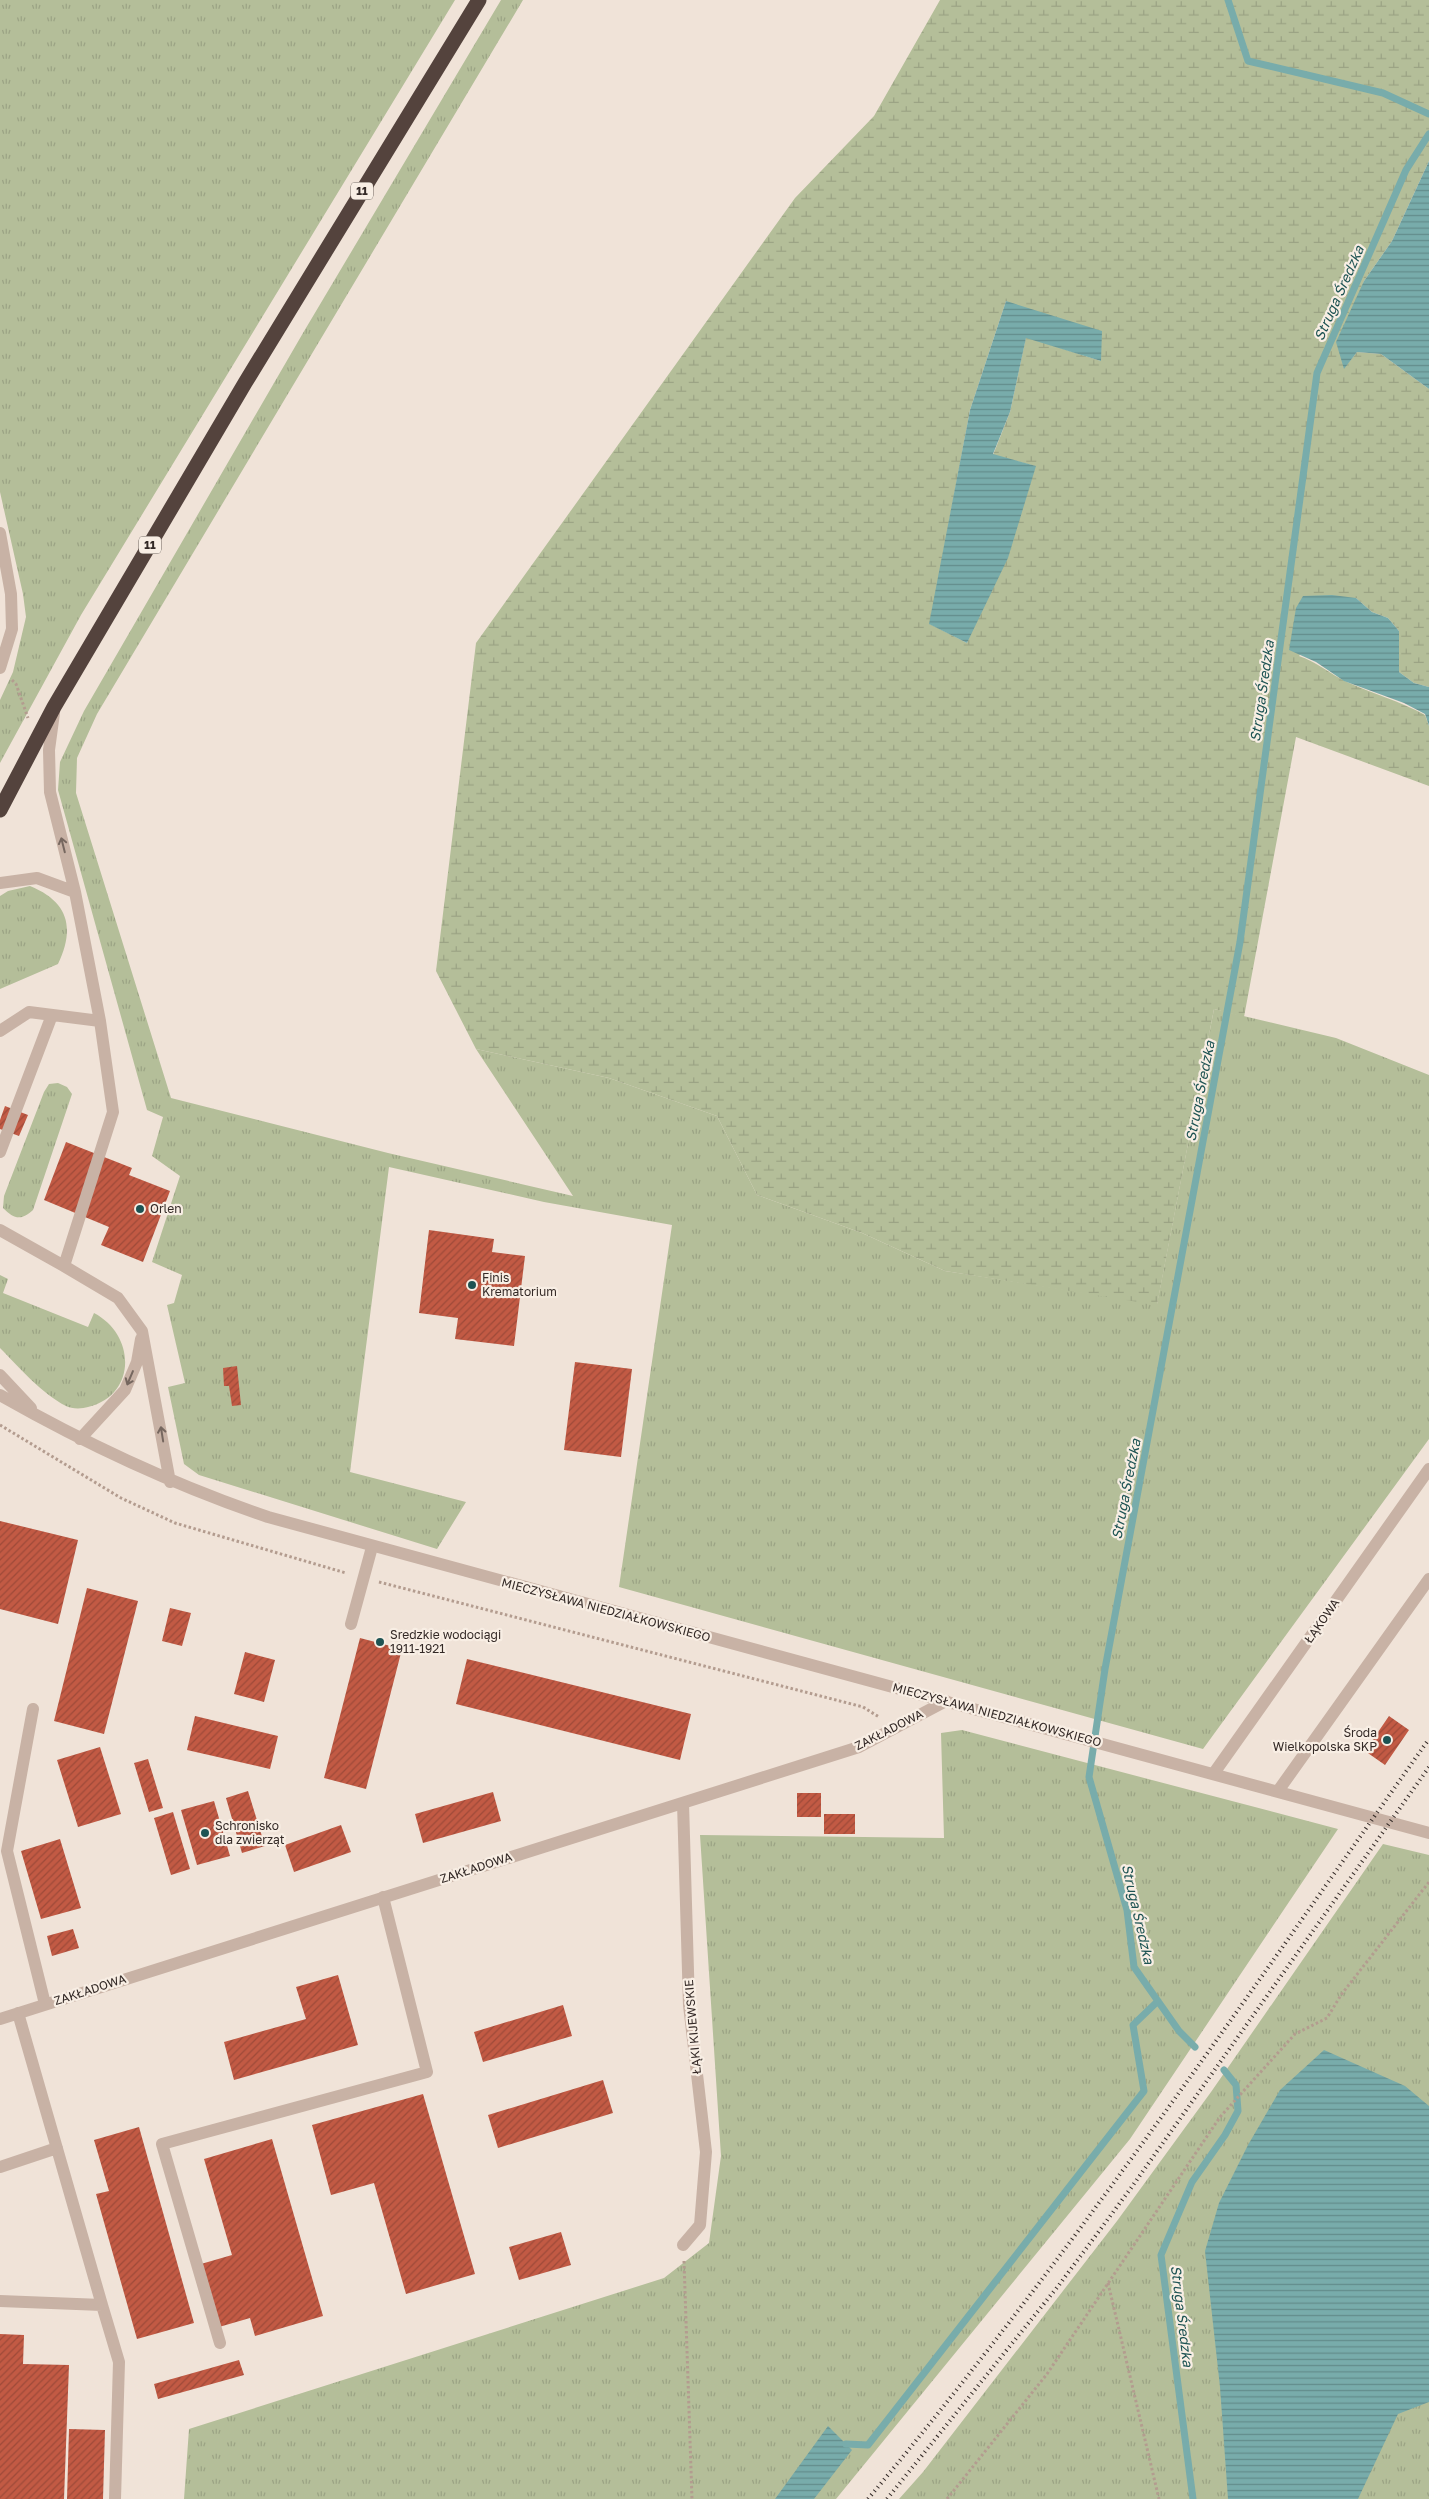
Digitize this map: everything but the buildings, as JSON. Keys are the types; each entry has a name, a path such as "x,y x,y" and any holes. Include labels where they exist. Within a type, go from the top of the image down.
{"highway":[{"name":"11","path":"0,810 54,708 245,383 479,0"}],"street":[{"path":"0,534 11,594 12,629 0,667"},
{"path":"54,708 49,750 50,792 75,892 100,1022 113,1112 64,1266"},
{"path":"0,883 37,878 75,892"},
{"path":"0,1031 29,1012 100,1022"},
{"path":"0,1152 52,1015"},
{"path":"0,1230 118,1298 142,1331 155,1390 170,1482"},
{"path":"80,1439 125,1390 137,1362 142,1331"},
{"name":"MIECZYSŁAWA NIEDZIAŁKOWSKIEGO","path":"0,1375 42,1419"},
{"name":"MIECZYSŁAWA NIEDZIAŁKOWSKIEGO","path":"0,1395 80,1439 170,1482 268,1517 372,1547 1214,1773"},
{"name":"ŁĄKOWA","path":"1214,1773 1429,1469"},
{"path":"351,1624 372,1547"},
{"path":"1278,1791 1429,1579"},
{"name":"ZAKŁADOWA","path":"0,2019 859,1747 946,1701"},
{"path":"33,1709 7,1851 45,2004"},
{"path":"1214,1773 1429,1833"},
{"name":"ŁĄKI KIJEWSKIE","path":"683,1803 689,2005 706,2152 700,2226 683,2246"},
{"path":"220,2343 162,2144 427,2072 383,1898"},
{"path":"18,2013 119,2362 115,2499"},
{"path":"0,2167 57,2148"},
{"path":"0,2301 102,2305"}],"path":[{"path":"0,667 16,684 36,742"},
{"path":"0,1425 121,1498 176,1523 364,1578 863,1708 897,1727"},
{"path":"947,2499 1047,2374 1220,2116 1250,2086 1295,2034 1327,2018 1341,1995 1429,1882"},
{"path":"683,2246 692,2499"},
{"path":"1108,2282 1159,2499"}],"green space":[{"path":"0,0 455,0 81,615 0,763 0,700 13,672 26,617 23,594 0,492"},
{"path":"501,0 523,0 97,714 77,758 76,793 171,1098 388,1153 573,1196 476,1049 609,1078 717,1116 757,1195 862,1233 945,1271 1157,1304 1214,1009 1336,1038 1429,1075 1429,1439 1203,1749 619,1587 672,1225 544,1202 389,1167 350,1472 466,1502 437,1549 199,1475 184,1464 168,1387 185,1383 167,1305 174,1303 182,1275 152,1262 180,1176 152,1156 163,1117 147,1110 58,790 60,762 84,711 303,333"},
{"path":"940,0 1429,0 1429,161 1392,241 1364,281 1344,368 1357,352 1381,354 1429,389 1429,687 1414,683 1399,672 1399,631 1388,618 1372,612 1356,598 1299,656 1312,661 1347,682 1425,715 1429,726 1429,786 1296,737 1244,1017 1214,1009 1157,1305 945,1271 862,1233 757,1195 717,1116 609,1078 476,1049 436,971 476,643 795,198 874,116","holes":["1006,301 1101,361 1026,337 1010,412 993,455 1035,466 967,643 930,624 970,410"]},
{"path":"30,886 43,892 60,908 67,928 63,951 58,964 0,989 0,896 8,891"},
{"path":"58,1083 67,1087 72,1094 33,1210 25,1216 14,1216 3,1208 4,1196 44,1092 49,1084"},
{"path":"0,1275 8,1279 3,1293 88,1327 94,1313 108,1323 118,1335 123,1349 125,1364 123,1378 116,1390 104,1400 88,1407 71,1408 57,1401 23,1372 0,1348"},
{"path":"962,1730 1338,1829 1130,2139 836,2499 184,2499 189,2429 664,2278 709,2243 721,2156 700,1835 944,1838 941,1733"},
{"path":"1383,1844 1429,1855 1429,2499 899,2499 923,2472 1117,2221 1211,2092"}],"water":[{"path":"1429,161 1429,389 1381,354 1357,352 1344,369 1336,342 1364,281 1392,241"},
{"path":"1006,301 1102,331 1101,361 1026,338 1010,412 993,454 1036,466 1008,558 967,643 929,624 970,410"},
{"path":"1332,595 1356,598 1372,612 1388,618 1399,631 1399,672 1414,683 1429,687 1429,726 1425,714 1404,703 1344,681 1316,662 1289,650 1296,608 1303,596"},
{"path":"1324,2050 1405,2086 1429,2106 1429,2402 1398,2414 1358,2499 1228,2499 1220,2387 1205,2251 1219,2203 1248,2145 1280,2090"},
{"path":"828,2426 852,2450 814,2499 775,2499"}],"waterway":[{"path":"1228,0 1248,61 1383,93 1429,114"},
{"name":"Struga Średzka","path":"1195,2047 1179,2031 1134,1967 1127,1910 1089,1777 1105,1669 1240,942 1317,373 1406,170 1429,134"},
{"path":"846,2444 868,2445 1144,2091 1133,2025 1158,2001"},
{"name":"Struga Średzka","path":"1193,2499 1161,2255 1192,2182 1225,2135 1238,2111 1236,2085 1224,2070"}],"railway":[{"path":"868,2499 943,2407 1086,2220 1225,2029 1429,1739"},
{"path":"887,2499 1059,2285 1131,2188 1429,1767"}],"place":[{"name":"Orlen","path":"140,1209"},
{"name":"Finis Krematorium","path":"472,1285"},
{"name":"Sredzkie wodociągi 1911-1921","path":"380,1642"},
{"name":"Środa Wielkopolska SKP","path":"1387,1740"},
{"name":"Schronisko dla zwierząt","path":"205,1833"}]}
